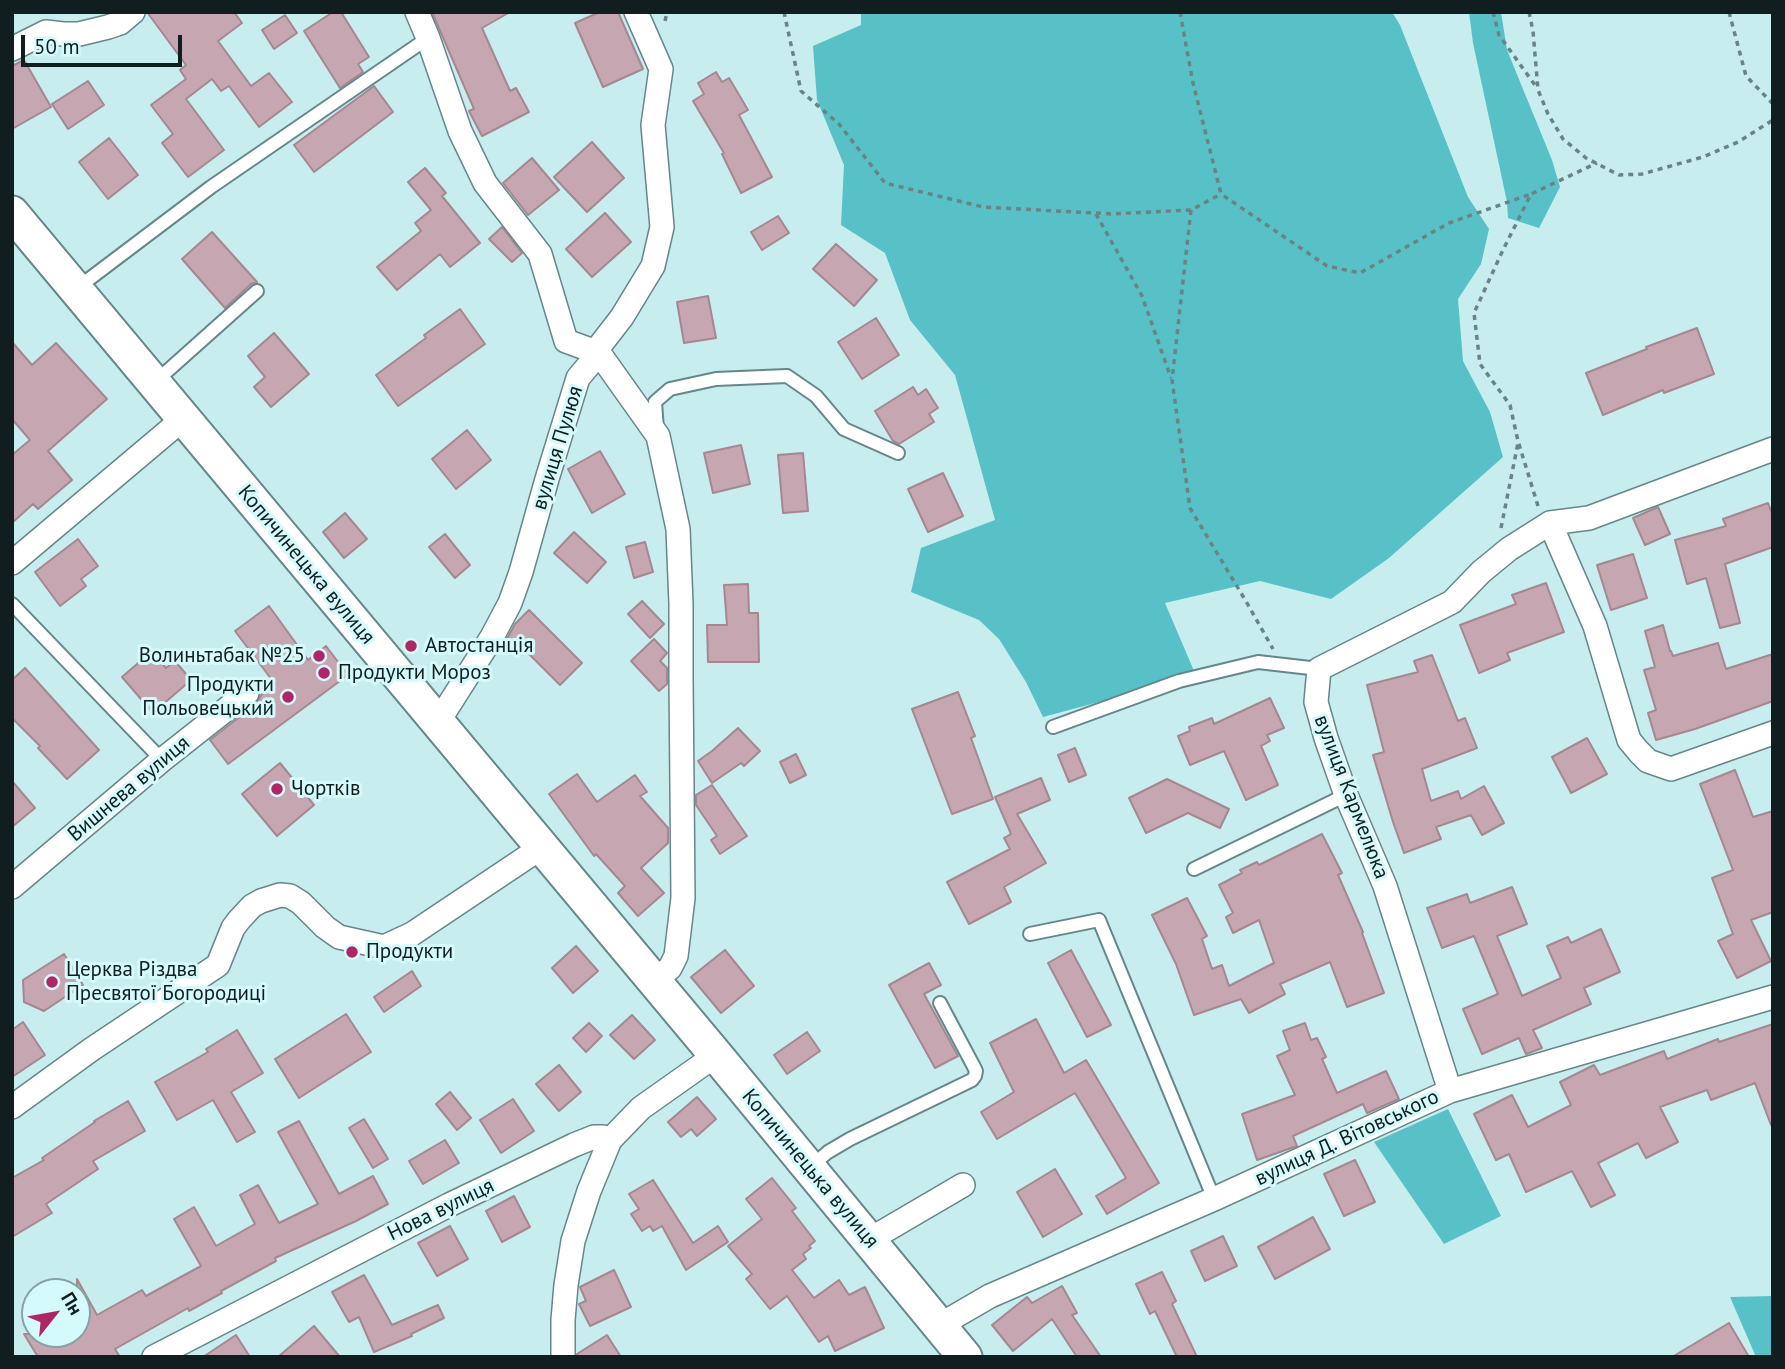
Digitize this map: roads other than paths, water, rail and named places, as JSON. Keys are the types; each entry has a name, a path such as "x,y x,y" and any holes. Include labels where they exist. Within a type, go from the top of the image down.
{"main road":[{"name":"Копичинецька вулиця","path":"14,218 438,722 965,1357"}],"street":[{"path":"12,49 46,33 79,34 108,27 120,23 133,12"},
{"path":"417,12 460,131 485,183 540,254 566,341 599,353 658,436 678,528 683,898 676,956 670,968 654,982"},
{"name":"вулиця Пулюя","path":"438,722 492,637 510,603 578,378 599,353 598,348 622,317 653,266 662,227 653,125 661,69 636,12"},
{"path":"12,563 184,418"},
{"path":"1319,669 1452,602 1481,572 1550,523 1589,518 1773,449"},
{"path":"1550,523 1595,626 1629,740 1648,761 1671,769 1773,733"},
{"name":"вулиця Кармелюка","path":"1319,669 1316,702 1326,738 1346,794 1385,886 1450,1091"},
{"name":"Вишнева вулиця","path":"12,887 162,760 247,694"},
{"path":"12,1107 92,1048 218,965 233,928 252,906 261,901 280,895 290,896 302,903 325,927 339,937 384,947 412,934 542,847"},
{"name":"вулиця Д. Вітовського","path":"940,1325 990,1296 1214,1199 1450,1091 1773,997"},
{"path":"563,1357 566,1285 573,1241 589,1191 610,1140 641,1108 716,1055"},
{"name":"Нова вулиця","path":"154,1357 449,1205 574,1145 594,1137 610,1140"},
{"path":"869,1240 963,1185"}],"lane":[{"path":"76,289 211,187 428,38"},
{"path":"154,383 257,291"},
{"path":"658,436 655,402 670,389 716,379 787,376 816,396 844,429 898,453"},
{"path":"12,604 162,760"},
{"path":"1054,727 1179,681 1258,662 1319,669"},
{"path":"1194,869 1346,794"},
{"path":"1030,934 1099,920 1214,1199"},
{"path":"808,1168 850,1139 972,1080 976,1071 940,1003"}],"place":[{"name":"Автостанція","path":"411,646"},
{"name":"Волиньтабак №25","path":"319,656"},
{"name":"Продукти Мороз","path":"324,673"},
{"name":"Продукти Польовецький","path":"288,697"},
{"name":"Чортків","path":"277,789"},
{"name":"Продукти","path":"352,952"},
{"name":"Церква Різдва Пресвятої Богородиці","path":"52,982"}]}
